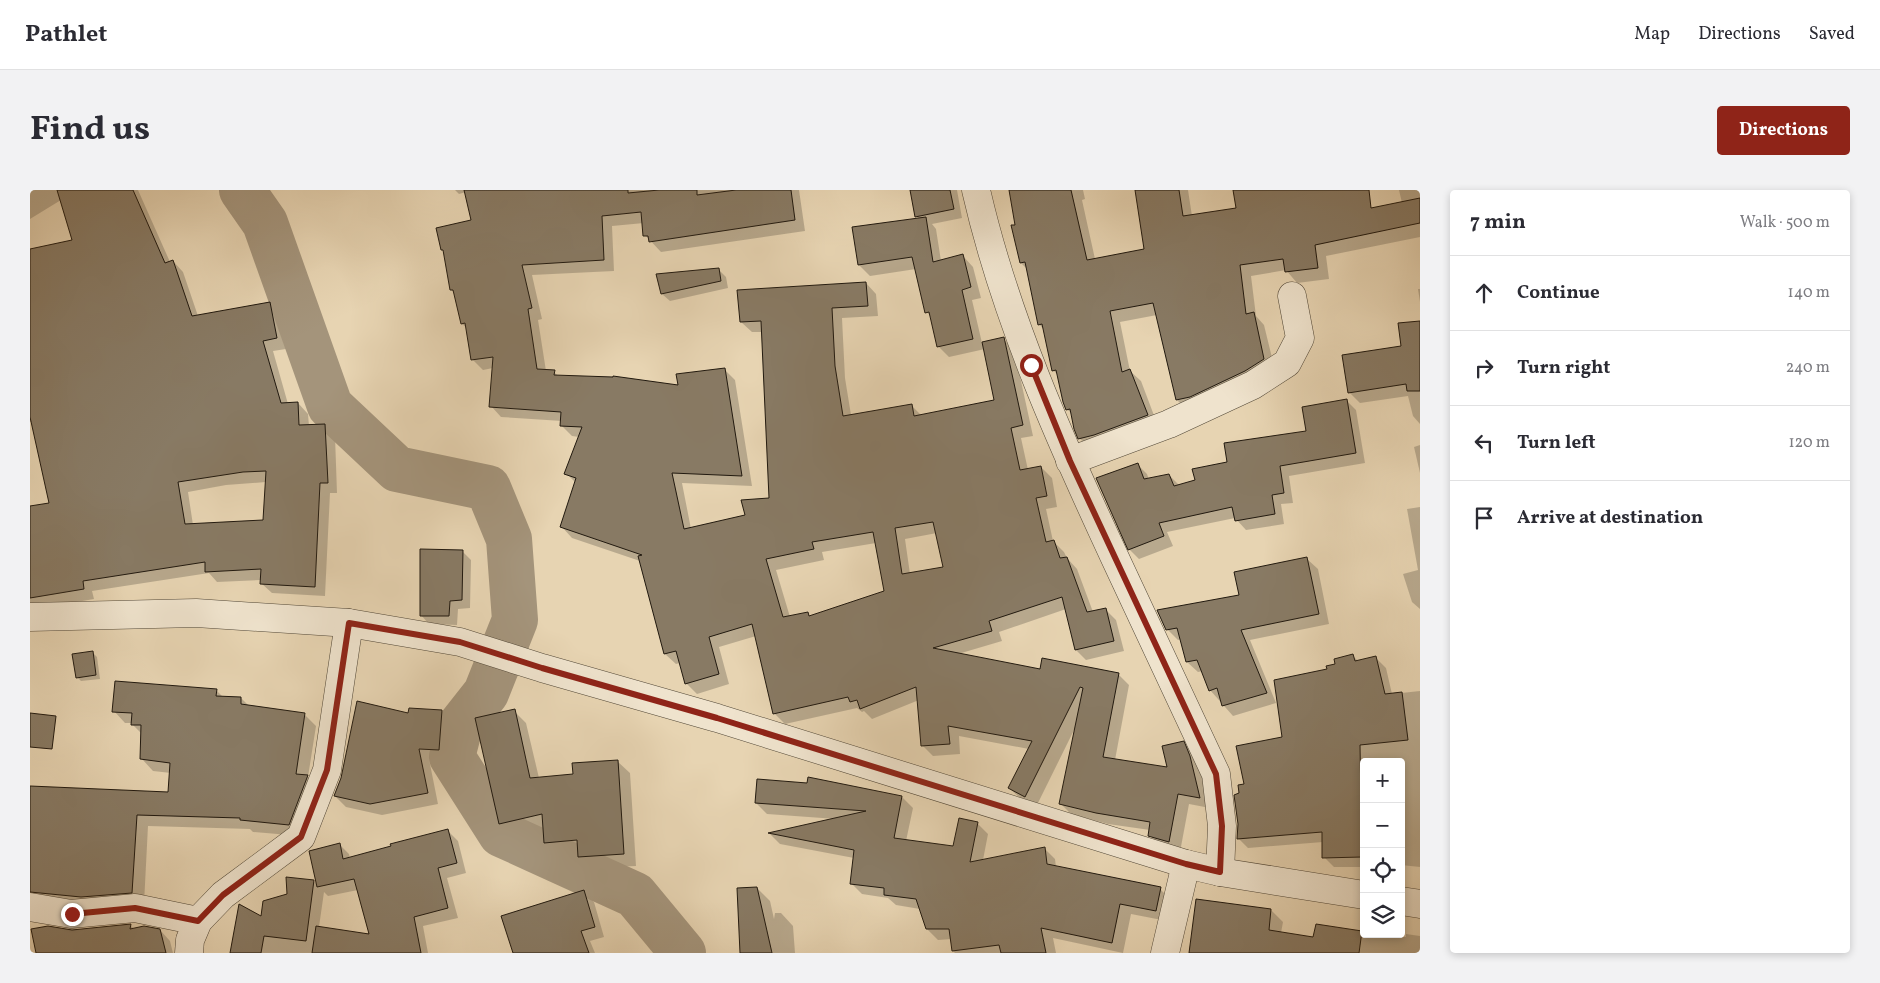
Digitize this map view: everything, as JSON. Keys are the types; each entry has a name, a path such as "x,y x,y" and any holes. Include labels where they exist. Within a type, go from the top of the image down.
{"street":[{"path":"976,190 985,230 1031,365 1070,461 1216,774 1222,826 1220,872"},
{"path":"1070,461 1169,424 1254,385 1287,363 1300,338 1292,296"},
{"path":"30,617 196,613 349,623 460,642 542,668 717,718 1186,864 1220,872 1360,894"},
{"path":"189,953 190,940 198,921 223,895 301,837 327,770 349,623"},
{"path":"1165,953 1186,864"},
{"path":"1405,902 1420,904"},
{"path":"30,908 72,914 135,908 198,921"}],"building":[{"path":"57,190 133,190 165,263 173,260 192,316 270,302 277,338 263,341 281,403 298,402 299,425 325,424 328,483 320,483 315,587 260,584 261,569 205,572 205,562 83,581 84,589 30,598 30,506 49,503 30,417 30,249 72,240","holes":["266,471 263,520 185,524 178,482 243,472"]},
{"path":"464,190 628,190 628,193 659,190 697,190 697,195 736,190 791,190 795,220 649,242 648,236 643,236 641,212 602,216 604,260 522,265 532,308 528,309 537,369 555,370 554,375 613,376 678,385 676,374 725,368 742,476 672,473 684,529 745,515 741,500 769,498 761,321 740,322 737,290 866,282 868,306 832,308 835,366 843,416 912,404 914,416 994,400 982,342 1004,337 1023,425 1011,428 1020,470 1041,466 1047,496 1036,498 1046,542 1054,540 1060,558 1067,557 1087,612 1106,608 1114,641 1075,650 1062,597 989,621 992,631 933,648 1040,669 1042,658 1119,673 1103,757 1167,767 1162,746 1184,741 1190,756 1200,798 1178,794 1169,842 1148,836 1150,822 1096,813 1059,804 1083,688 1080,687 1025,797 1008,788 1032,741 948,726 950,744 921,746 916,687 860,709 857,700 850,702 848,697 773,714 752,624 709,637 719,674 685,684 676,651 664,654 638,556 642,555 560,527 576,478 564,474 582,427 560,426 561,412 489,407 493,357 471,360 465,323 461,324 453,290 450,290 443,250 441,250 436,228 471,220","holes":["933,522 943,567 902,574 895,528","873,532 884,591 809,616 808,612 783,617 766,559 814,549 812,542"]},
{"path":"910,190 950,190 954,209 915,217"},
{"path":"1009,190 1071,190 1087,260 1144,249 1135,190 1179,190 1183,216 1236,208 1233,190 1369,190 1371,208 1420,198 1420,223 1315,245 1318,268 1285,272 1283,259 1240,265 1246,314 1254,312 1264,359 1245,371 1190,397 1176,400 1153,303 1110,311 1122,372 1130,369 1148,415 1078,439 1070,409 1066,410 1063,402 1056,370 1052,371 1042,324 1038,325 1025,262 1020,263 1011,225 1015,225"},
{"path":"926,217 933,262 963,254 971,287 962,290 973,339 937,347 929,312 925,313 912,257 858,265 852,227"},
{"path":"719,268 721,281 661,294 656,274"},
{"path":"1420,321 1420,391 1407,391 1406,384 1348,393 1342,355 1401,346 1398,323"},
{"path":"1347,399 1356,453 1280,466 1284,493 1272,495 1275,514 1235,521 1232,507 1159,523 1164,536 1128,550 1096,478 1138,463 1144,479 1169,474 1174,486 1195,480 1192,469 1227,462 1224,443 1306,431 1302,407"},
{"path":"420,549 463,550 462,600 450,601 449,616 420,616"},
{"path":"1307,557 1319,614 1241,630 1267,693 1222,706 1217,688 1209,691 1197,660 1186,662 1177,628 1166,630 1157,610 1239,595 1234,572"},
{"path":"93,651 96,675 76,678 72,654"},
{"path":"1353,654 1355,661 1376,656 1385,694 1402,692 1408,740 1360,745 1360,857 1322,858 1322,832 1237,839 1238,824 1234,795 1239,793 1238,785 1244,784 1236,746 1282,737 1274,680 1327,669 1326,666 1335,664 1334,659"},
{"path":"115,681 217,689 216,696 241,697 241,704 305,713 296,774 308,775 289,825 240,820 240,818 137,815 132,893 81,897 30,892 30,786 168,792 170,763 140,759 141,725 131,725 132,713 112,712"},
{"path":"357,701 408,713 409,708 442,710 439,750 419,749 428,793 370,804 334,796 341,778"},
{"path":"515,709 530,778 573,774 572,763 618,760 624,854 578,857 577,840 544,843 542,814 499,824 475,718"},
{"path":"30,713 56,716 52,749 30,747"},
{"path":"808,777 902,796 894,838 953,846 959,818 978,822 970,862 1045,847 1047,864 1161,887 1156,911 1120,904 1112,943 1041,928 1046,953 1001,953 999,945 952,951 949,929 926,929 916,899 884,895 884,888 850,884 854,850 768,833 866,811 755,803 757,779 807,783"},
{"path":"448,829 457,863 438,868 448,908 414,917 421,953 312,953 316,926 369,934 354,879 317,887 309,851 340,843 343,859 391,846 390,844"},
{"path":"286,877 314,880 306,941 264,936 261,953 230,953 239,904 261,916 263,901 287,894"},
{"path":"757,887 772,953 740,953 737,888"},
{"path":"584,890 595,927 581,931 589,953 513,953 501,916"},
{"path":"1196,899 1271,909 1269,930 1313,937 1316,924 1360,931 1361,938 1359,953 1189,953"},
{"path":"131,924 130,929 144,926 160,929 166,953 36,953 31,929 48,926 72,930"}],"waterway":[{"path":"242,190 265,223 330,406 397,469 488,488 509,539 515,620 486,693 460,726 452,757 501,834 635,895 683,953"}],"route":[{"path":"72,914 135,908 198,921 223,895 301,837 327,770 349,623 460,642 542,668 717,718 1186,864 1220,872 1222,826 1216,774 1070,461 1031,365"}]}
